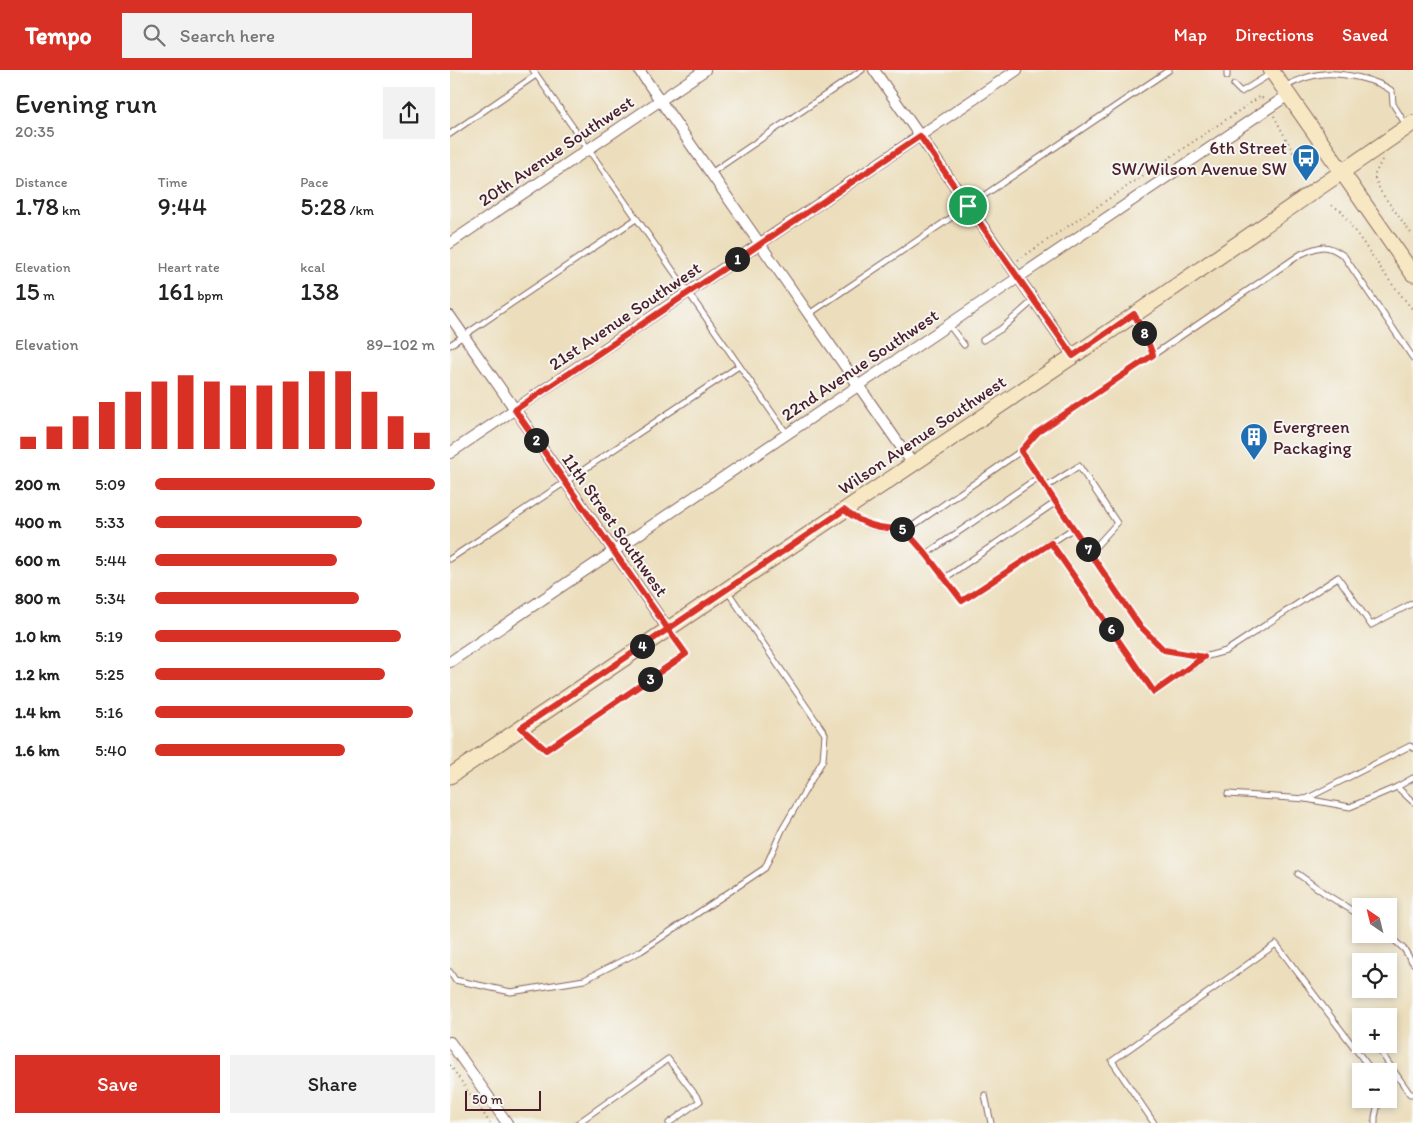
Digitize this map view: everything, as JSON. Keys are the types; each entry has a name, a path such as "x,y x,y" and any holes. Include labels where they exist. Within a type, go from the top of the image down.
{"main road":[{"path":"1272,71 1413,274"},
{"name":"Wilson Avenue Southwest","path":"450,776 1073,356 1410,125"}],"street":[{"path":"639,70 913,464"},
{"name":"20th Avenue Southwest","path":"450,242 705,70"},
{"path":"874,70 1073,356"},
{"name":"21st Avenue Southwest","path":"450,454 1017,70"},
{"name":"22nd Avenue Southwest","path":"450,662 1019,278 1286,91"},
{"name":"11th Street Southwest","path":"450,316 668,629"},
{"path":"450,1042 507,1123"}],"lane":[{"path":"533,70 787,435"},
{"path":"711,173 862,70"},
{"path":"809,314 1169,70"},
{"path":"1234,84 1241,92 1272,71"},
{"path":"1286,91 1299,79 1325,74 1357,77 1384,85 1392,92 1394,104 1410,125"},
{"path":"450,134 536,75"},
{"path":"450,345 636,219"},
{"path":"844,510 854,519 883,529 904,529 914,525 1021,451 1038,432 1301,254 1317,247 1336,250 1344,256 1413,358"},
{"path":"983,340 1001,329 1034,300"},
{"path":"1134,314 1145,334 1153,355"},
{"path":"950,325 964,345"},
{"path":"450,559 739,366"},
{"path":"1021,451 1139,625 1164,650 1204,657"},
{"path":"1046,487 1079,466 1118,523 1090,553"},
{"path":"926,554 1039,477"},
{"path":"945,578 1056,502"},
{"path":"904,529 962,601 1074,528"},
{"path":"1051,543 1154,692 1204,657 1226,651 1338,577 1371,625 1413,603"},
{"path":"450,972 456,980 510,992 584,980 641,951 765,868 782,830 823,760 825,734 727,589"},
{"path":"521,728 546,750 686,654 668,629"},
{"path":"1306,799 1410,746 1413,748"},
{"path":"1228,794 1306,799 1350,807 1413,778"},
{"path":"1397,786 1413,802"},
{"path":"1298,874 1352,910"},
{"path":"1397,942 1413,963"},
{"path":"1154,1123 1112,1061 1276,944 1366,1063"},
{"path":"1381,1053 1410,1094 1413,1094"},
{"path":"578,1123 668,1059 700,1101 670,1123"},
{"path":"985,1095 991,1123"},
{"path":"1375,1123 1377,1108"}],"path":[{"path":"1382,160 1374,176 1382,192 1413,236"},
{"path":"1332,205 1341,211 1389,280 1413,310"},
{"path":"450,1065 490,1123"}],"place":[{"name":"6th Street SW/Wilson Avenue SW","path":"1306,182"},
{"name":"Evergreen Packaging","path":"1254,461"}],"route":[{"path":"968,206 920,136 515,410 668,629 686,654 546,750 521,728 668,629 844,510 854,519 883,529 904,529 962,601 1051,543 1154,692 1204,657 1164,650 1139,625 1021,451 1038,432 1153,355 1145,334 1134,314 1073,356 968,206"}]}
